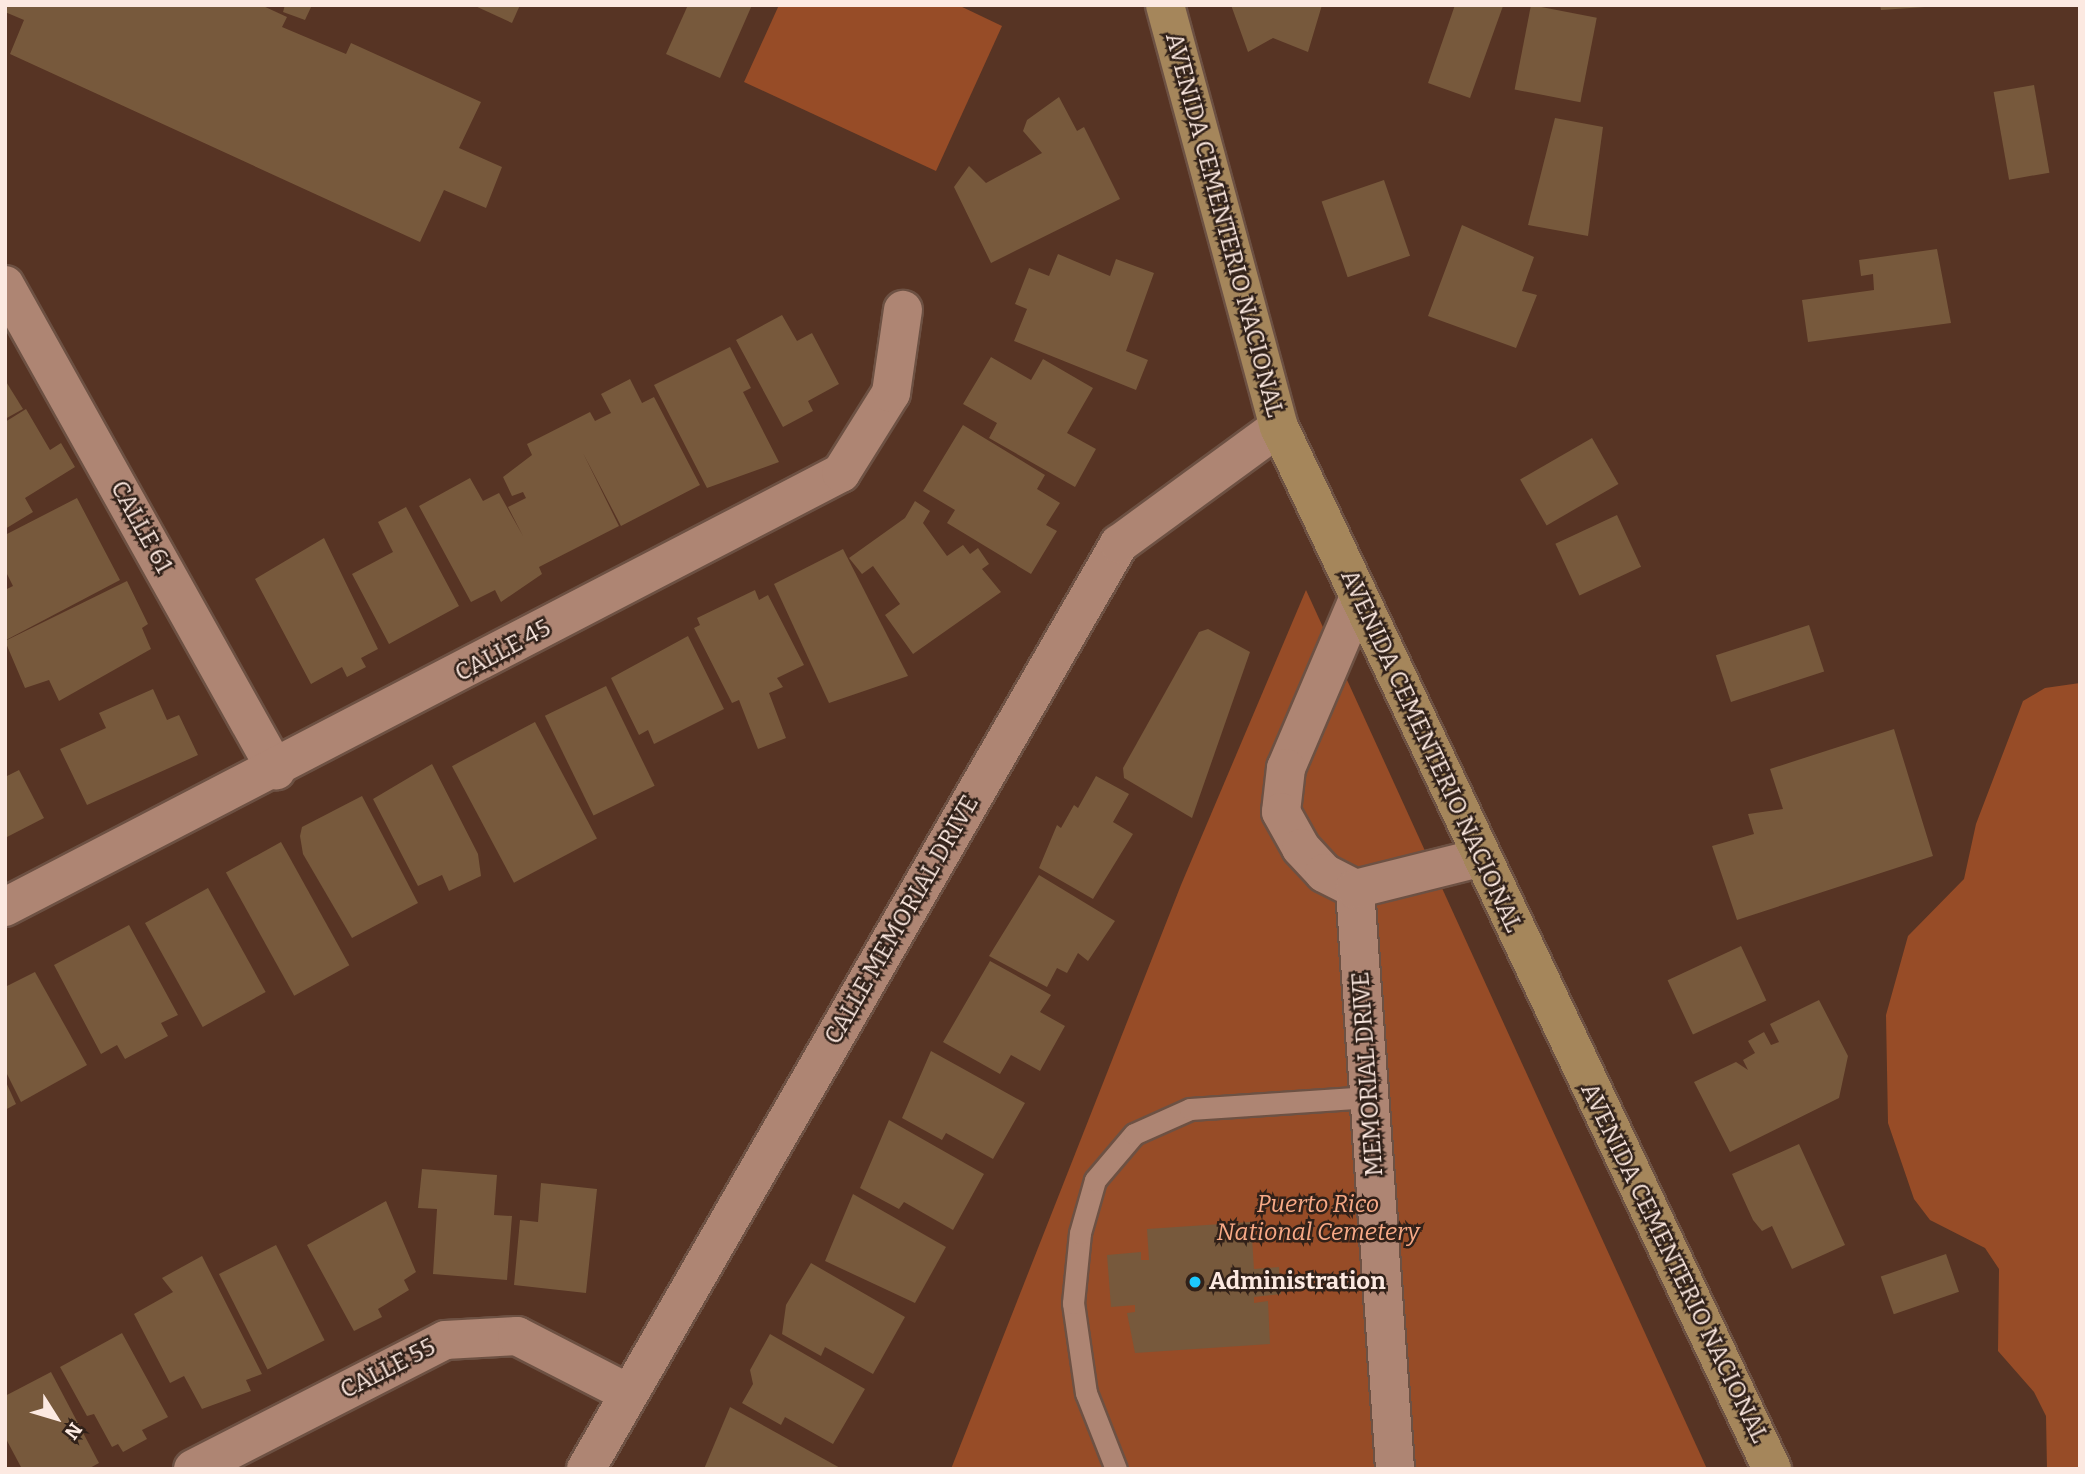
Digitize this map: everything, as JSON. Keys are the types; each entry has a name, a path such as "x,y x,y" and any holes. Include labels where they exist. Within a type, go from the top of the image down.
{"street":[{"name":"AVENIDA CEMENTERIO NACIONAL","path":"1165,5 1279,427 1479,858 1772,1469"},
{"name":"CALLE 61","path":"5,285 276,770"},
{"name":"CALLE 45","path":"5,907 276,770 841,473 891,393 903,310"},
{"name":"CALLE MEMORIAL DRIVE","path":"586,1469 1119,544 1279,427"},
{"path":"1359,597 1286,768 1281,812 1301,848 1324,873 1355,889 1479,858"},
{"name":"MEMORIAL DRIVE","path":"1355,889 1395,1469"},
{"name":"CALLE 55","path":"193,1469 445,1339 517,1336 628,1393"}],"lane":[{"path":"1116,1469 1086,1393 1073,1303 1080,1233 1095,1180 1134,1134 1190,1109 1370,1097"}],"green space":[{"path":"779,5 958,5 1002,26 936,171 744,82"},
{"name":"Puerto Rico National Cemetery","path":"1306,590 1707,1469 951,1469 1181,885"},
{"path":"2080,683 2080,1469 2047,1469 2046,1416 2034,1392 1998,1351 1999,1269 1985,1248 1930,1220 1914,1199 1888,1123 1886,1015 1908,936 1964,879 1976,824 2023,701 2045,688"}],"building":[{"path":"5,5 261,5 287,17 282,27 346,54 351,43 481,102 459,148 502,167 486,208 444,190 420,242 10,54 24,20 5,12"},
{"path":"285,5 312,5 305,20 283,12"},
{"path":"473,5 520,5 512,23"},
{"path":"688,5 752,5 720,78 666,54"},
{"path":"1231,5 1322,5 1308,52 1273,38 1248,52"},
{"path":"1455,5 1503,6 1470,98 1428,83"},
{"path":"1531,5 1597,18 1580,102 1515,89"},
{"path":"1880,5 1925,5 1925,7 1881,10"},
{"path":"2034,85 2049,173 2009,180 1994,92"},
{"path":"1059,97 1077,131 1084,127 1120,199 991,263 954,187 969,166 986,183 1042,153 1023,131 1027,120"},
{"path":"1555,118 1603,127 1588,236 1528,225"},
{"path":"1384,180 1410,256 1348,277 1322,201"},
{"path":"1462,225 1534,257 1522,291 1537,295 1516,348 1428,316"},
{"path":"1937,249 1951,323 1808,342 1802,300 1874,290 1873,274 1861,276 1859,260"},
{"path":"1058,254 1110,276 1116,259 1154,273 1126,351 1148,360 1136,390 1014,341 1027,309 1015,304 1029,268 1049,276"},
{"path":"782,315 797,341 812,333 839,384 808,401 813,411 783,427 736,340"},
{"path":"730,347 751,388 743,392 779,462 707,488 654,385"},
{"path":"991,357 1031,380 1043,359 1093,388 1067,433 1096,449 1075,487 989,438 997,423 963,404"},
{"path":"630,379 642,403 654,397 700,485 621,526 583,453 619,526 539,567 542,574 501,602 495,590 471,602 419,506 470,478 483,501 499,493 523,536 508,507 526,498 523,492 512,496 503,477 532,455 527,444 590,412 595,421 611,413 601,394"},
{"path":"5,380 23,409 5,419"},
{"path":"26,409 50,450 61,443 75,467 25,498 33,512 5,529 5,422"},
{"path":"963,425 1045,475 1037,489 1060,503 1046,525 1057,531 1031,574 947,523 955,510 923,491"},
{"path":"1592,438 1618,484 1547,525 1520,480"},
{"path":"77,498 120,580 6,640 5,590 13,586 5,570 5,535"},
{"path":"915,501 930,511 923,523 947,556 963,545 970,554 978,548 989,564 982,569 1001,592 913,654 885,615 900,604 873,566 862,574 849,558 905,518"},
{"path":"406,507 459,606 389,644 352,574 393,552 378,522"},
{"path":"1617,515 1641,567 1579,595 1555,544"},
{"path":"324,538 378,649 361,658 366,667 347,677 342,667 311,684 255,579"},
{"path":"843,549 908,676 829,703 774,584"},
{"path":"127,581 148,624 142,628 151,649 59,701 49,680 25,688 5,641"},
{"path":"755,590 759,600 768,595 804,665 777,678 783,687 769,693 786,738 758,749 739,700 732,703 694,628 700,625 697,618"},
{"path":"1809,625 1824,672 1731,702 1716,655"},
{"path":"1208,629 1250,652 1192,818 1124,778 1123,768 1199,632"},
{"path":"688,636 724,709 654,744 648,730 639,735 611,678"},
{"path":"606,686 655,786 594,816 545,716"},
{"path":"153,689 167,720 179,715 198,755 87,805 60,749 106,728 99,713"},
{"path":"535,722 597,839 514,883 452,766"},
{"path":"1894,729 1933,856 1737,920 1712,846 1754,834 1748,814 1783,809 1770,769"},
{"path":"432,764 478,854 481,876 449,891 442,875 418,886 373,799"},
{"path":"19,770 44,818 5,838 5,777"},
{"path":"1096,776 1129,794 1113,822 1133,834 1093,899 1039,868 1057,825 1061,828 1074,805 1078,808"},
{"path":"362,796 418,903 352,938 303,854 300,836 302,827"},
{"path":"281,842 349,965 294,996 226,873"},
{"path":"1039,875 1115,921 1088,961 1078,953 1067,973 1057,968 1047,987 989,956"},
{"path":"208,888 266,992 203,1027 145,923"},
{"path":"129,925 178,1015 161,1023 168,1036 125,1059 117,1045 101,1054 54,965"},
{"path":"1741,946 1766,1000 1693,1035 1668,980"},
{"path":"990,961 1051,995 1040,1012 1065,1026 1040,1071 1011,1055 1000,1074 943,1042"},
{"path":"35,972 87,1065 21,1102 5,1070 5,987"},
{"path":"1819,1000 1848,1056 1839,1098 1730,1152 1694,1082 1736,1062 1748,1070 1743,1060 1755,1053 1748,1041 1764,1032 1771,1045 1779,1042 1770,1024"},
{"path":"931,1051 1025,1103 993,1159 946,1133 942,1140 902,1118"},
{"path":"5,1080 16,1104 5,1110"},
{"path":"889,1120 984,1174 953,1230 904,1202 899,1209 860,1188"},
{"path":"1799,1144 1845,1245 1792,1269 1772,1226 1762,1231 1753,1220 1732,1174"},
{"path":"422,1169 497,1175 494,1215 512,1216 507,1280 433,1274 437,1209 418,1208"},
{"path":"541,1183 597,1189 586,1293 514,1285 520,1220 538,1222"},
{"path":"853,1194 946,1247 915,1303 825,1261"},
{"path":"386,1201 416,1272 404,1280 409,1290 378,1309 382,1317 354,1331 307,1245"},
{"name":"Administration","path":"1251,1222 1254,1269 1279,1267 1281,1294 1254,1297 1254,1303 1268,1301 1270,1344 1135,1353 1127,1313 1135,1312 1135,1305 1111,1307 1107,1255 1141,1252 1141,1260 1149,1260 1147,1229"},
{"path":"276,1245 325,1340 268,1369 219,1274"},
{"path":"1946,1254 1959,1292 1894,1314 1881,1276"},
{"path":"202,1256 262,1374 246,1380 251,1391 202,1409 184,1376 170,1383 134,1314 173,1292 162,1278"},
{"path":"811,1263 905,1317 873,1374 825,1347 821,1356 782,1334 786,1305"},
{"path":"122,1333 168,1417 142,1430 147,1439 123,1452 118,1444 112,1447 94,1414 87,1416 60,1367"},
{"path":"770,1334 865,1389 833,1444 785,1417 781,1425 742,1403 753,1384 750,1370"},
{"path":"51,1372 99,1463 88,1469 22,1469 5,1437 5,1396"},
{"path":"730,1407 842,1469 704,1469"}],"place":[{"name":"Administration","path":"1195,1282"}]}
